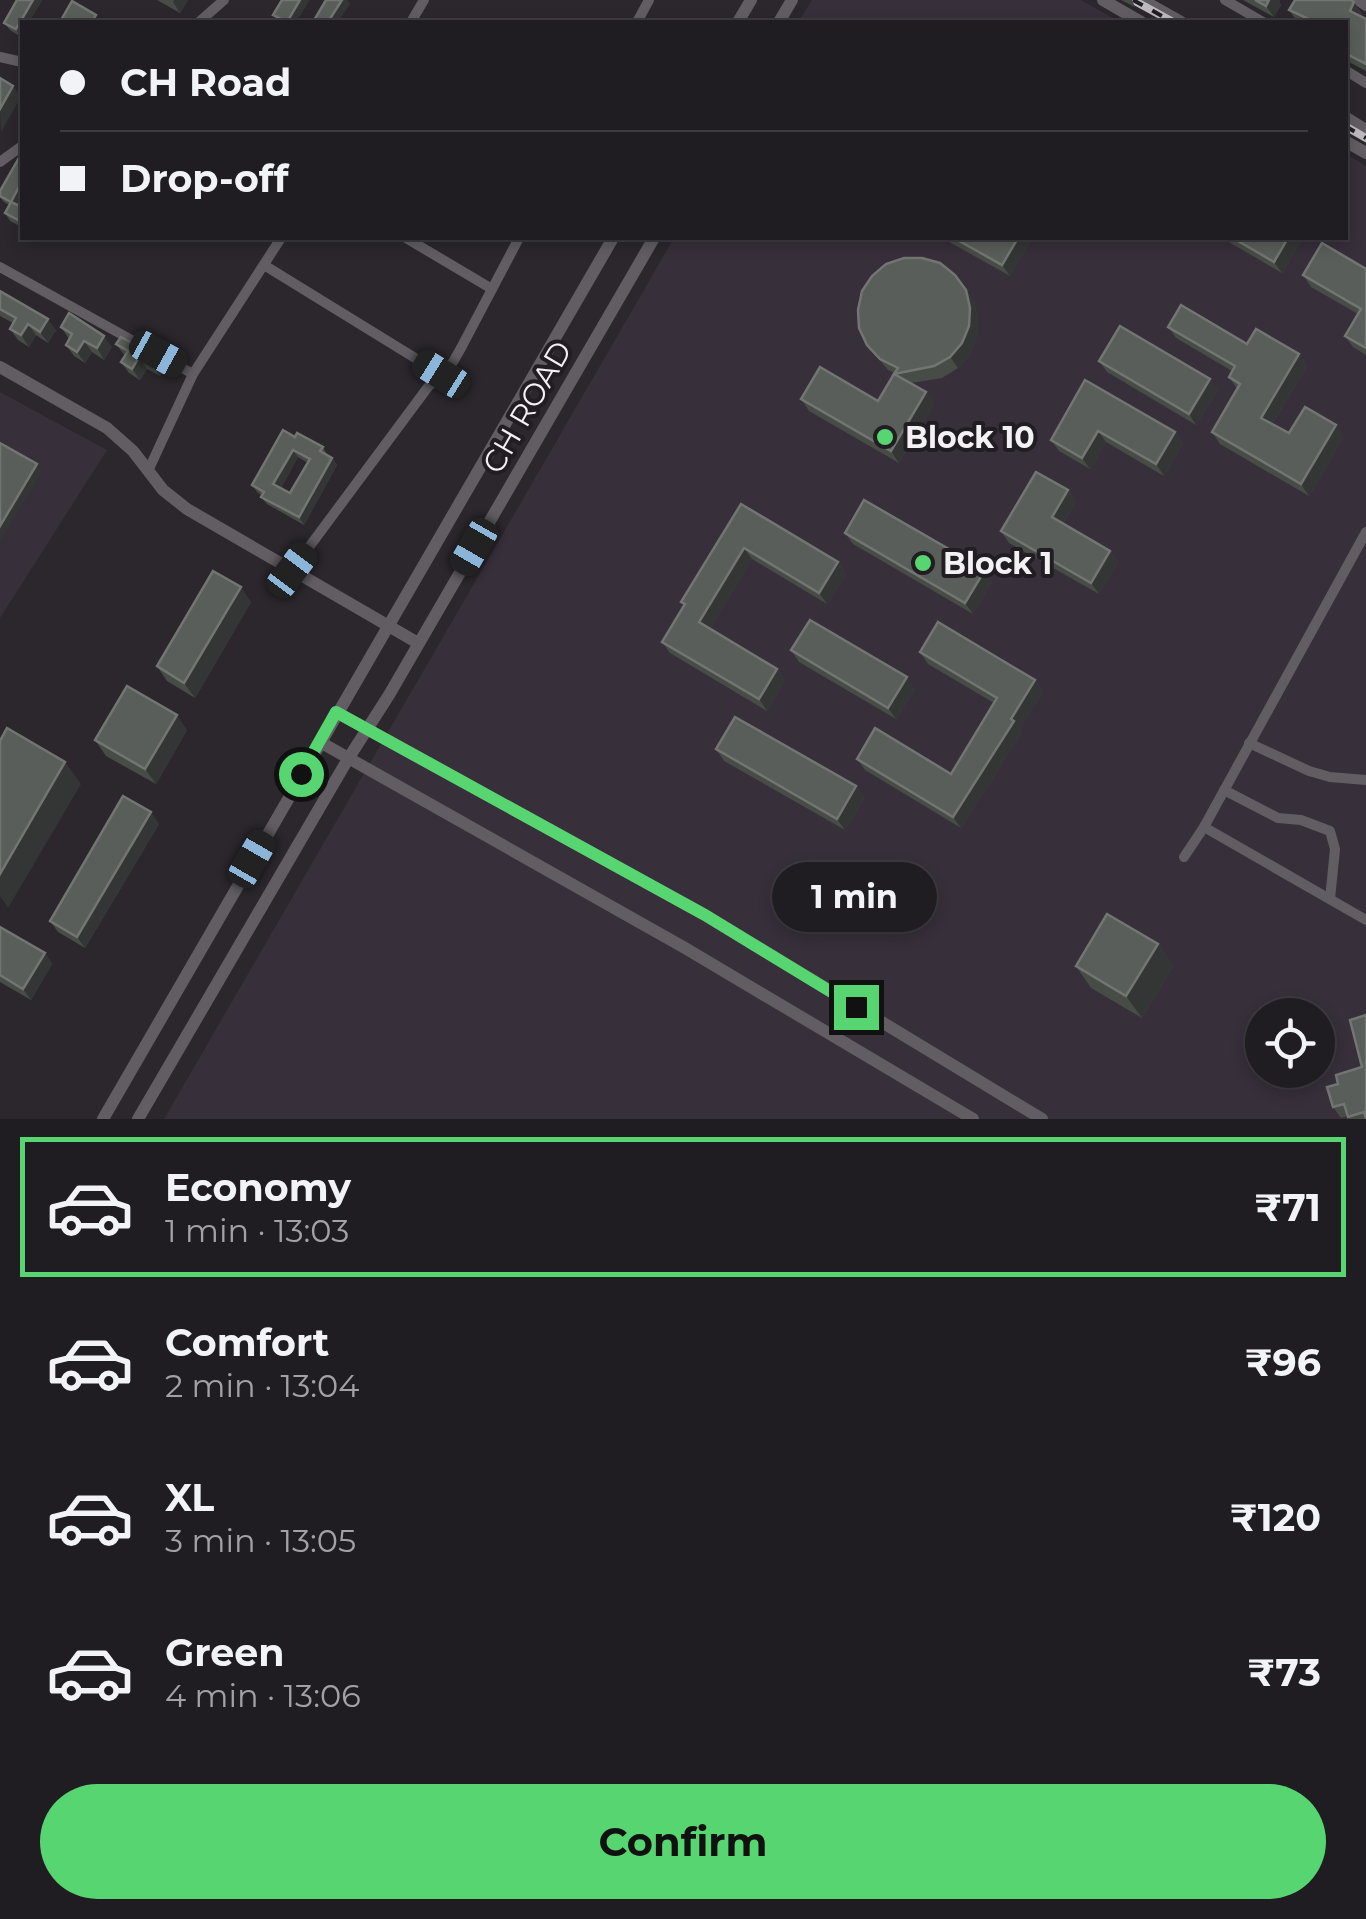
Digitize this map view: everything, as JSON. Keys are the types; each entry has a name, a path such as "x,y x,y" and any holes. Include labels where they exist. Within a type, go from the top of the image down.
{"street":[{"path":"201,20 224,0"},
{"path":"1102,0 1137,20"},
{"path":"1142,0 1177,20"},
{"path":"1357,0 1366,6"},
{"path":"1230,1 1260,20"},
{"path":"148,471 193,374 280,240"},
{"path":"409,240 492,289"},
{"path":"292,570 428,387 453,362 518,240"},
{"name":"CH ROAD","path":"102,1119 612,240"},
{"name":"CH ROAD","path":"138,1119 653,240"},
{"path":"264,265 441,374"},
{"path":"0,267 193,374"},
{"path":"0,367 108,428 124,441 163,490 188,509 418,643"},
{"path":"1184,857 1366,532"},
{"path":"336,712 705,915 1042,1119"},
{"path":"320,742 973,1119"},
{"path":"1249,742 1308,772 1366,780"},
{"path":"1224,790 1272,816 1302,820 1330,832 1336,849 1330,899"},
{"path":"1204,827 1366,920"}],"shaded area":[{"path":"812,0 1081,0 1116,20 799,20"},
{"path":"1348,155 1366,166 1366,1119 164,1119 673,240 1348,240"},
{"path":"0,392 107,450 0,618"}],"building":[{"path":"17,0 33,0 16,29 4,23"},
{"path":"282,0 300,0 288,20 273,15"},
{"path":"326,0 342,0 329,20 314,20"},
{"path":"1295,0 1354,2 1350,11 1366,19 1366,64 1348,55 1348,20 1311,20 1289,10"},
{"path":"72,1 96,15 93,20 61,20"},
{"path":"0,78 13,86 0,109"},
{"path":"20,156 20,185 11,202 0,196"},
{"path":"11,202 20,206 20,221 5,213"},
{"path":"958,240 1017,240 1002,265"},
{"path":"1236,240 1287,240 1274,262"},
{"path":"1322,243 1366,269 1366,348 1345,336 1361,309 1303,275"},
{"path":"904,258 940,263 955,275 966,290 969,326 950,357 934,366 894,374 898,368 880,359 867,345 859,328 858,310 862,291 872,276 886,264"},
{"path":"0,291 48,319 40,332 28,324 21,335 10,329 16,318 0,309"},
{"path":"1181,305 1247,344 1256,329 1299,354 1261,418 1289,433 1305,407 1336,425 1301,484 1212,432 1240,384 1229,377 1235,366 1168,327"},
{"path":"69,313 104,336 97,348 84,341 77,352 66,345 72,334 61,327"},
{"path":"1120,326 1210,379 1189,414 1099,361"},
{"path":"121,337 157,357 152,365 139,357 132,369 121,362 128,351 116,344"},
{"name":"Block 10","path":"820,367 878,401 894,374 926,392 891,451 801,399"},
{"path":"1085,380 1175,432 1156,464 1098,431 1082,458 1051,440"},
{"path":"283,430 323,447 320,451 332,458 299,517 261,497 264,492 252,485","holes":["293,450 310,459 290,493 273,484"]},
{"path":"0,443 37,464 0,526"},
{"path":"1036,472 1068,490 1052,517 1110,551 1091,583 1001,531"},
{"name":"Block 1","path":"864,500 985,570 965,603 845,533"},
{"path":"741,504 838,562 819,593 744,548 699,622 777,669 759,699 662,642 685,604 681,602"},
{"path":"213,571 241,587 184,683 157,666"},
{"path":"810,620 907,677 888,708 791,650"},
{"path":"938,622 1035,680 1011,719 1014,721 953,817 857,759 875,728 951,774 997,698 920,652"},
{"path":"127,686 177,715 145,769 95,740"},
{"path":"735,717 856,786 837,819 716,749"},
{"path":"7,728 65,762 0,874 0,741"},
{"path":"123,796 151,812 77,937 50,921"},
{"path":"1107,914 1158,944 1126,996 1076,966"},
{"path":"0,927 45,953 23,989 0,975"},
{"path":"1366,1015 1366,1119 1364,1112 1348,1117 1344,1104 1333,1107 1327,1088 1338,1084 1336,1075 1362,1067 1350,1020"}],"railway":[{"path":"1133,0 1169,20"},
{"path":"1348,128 1366,138"}],"place":[{"name":"Block 10","path":"885,437"},
{"name":"Block 1","path":"923,563"}],"route":[{"path":"301,774 336,712 705,915 856,1007"}]}
